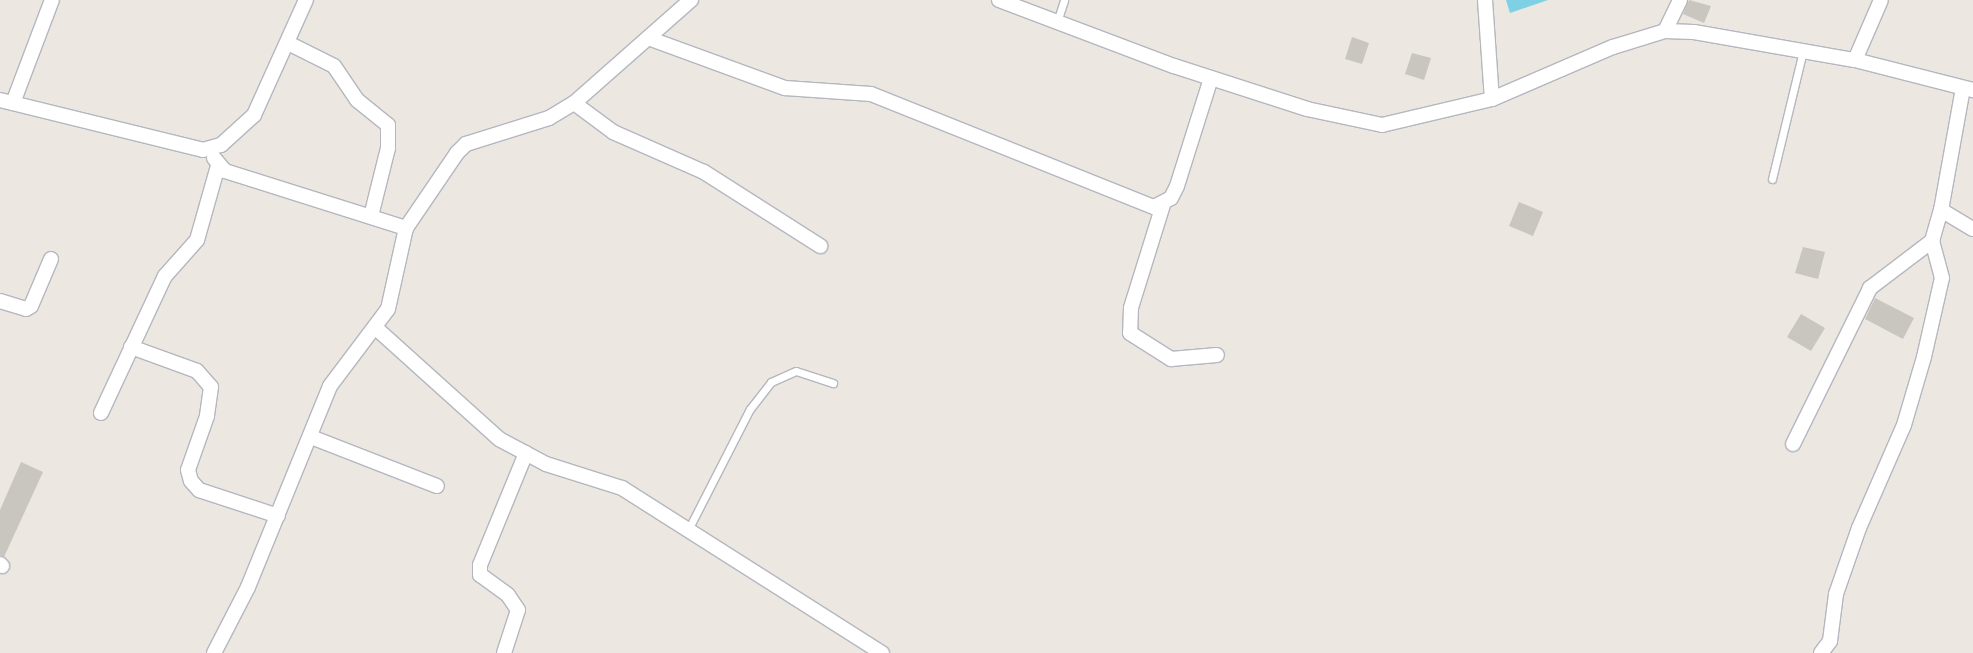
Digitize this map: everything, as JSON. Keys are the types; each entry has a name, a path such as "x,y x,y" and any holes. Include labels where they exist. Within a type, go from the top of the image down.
{"street":[{"path":"52,0 6,102 203,150 211,148 239,132 254,115 306,0"},
{"path":"214,653 278,516 330,386 377,329 388,309 406,228 466,144 549,118 574,103 691,0"},
{"path":"999,0 1211,78 1307,109 1382,125 1492,99 1613,48 1665,32 1694,32 1855,60 1968,89 1941,210 1932,241 1942,278 1924,357 1904,425 1859,528 1836,594 1830,641 1821,653"},
{"path":"1485,0 1492,99"},
{"path":"1665,32 1680,0"},
{"path":"1855,60 1881,0"},
{"path":"648,38 785,88 871,94 1144,204 1163,205"},
{"path":"288,43 334,66 357,100 388,125 388,148 371,216"},
{"path":"1211,78 1177,186 1163,205 1131,308 1130,333 1171,359 1217,355"},
{"path":"574,103 613,132 704,172 820,246"},
{"path":"101,413 165,276 197,240 218,166 211,148"},
{"path":"218,166 406,228"},
{"path":"1941,210 1973,229"},
{"path":"1793,444 1870,288 1932,241"},
{"path":"0,301 26,309 31,306 52,259"},
{"path":"377,329 499,439 526,454 622,488 689,528 882,653"},
{"path":"131,347 197,370 211,387 210,402 188,470 195,486 278,516"},
{"path":"311,437 437,486"},
{"path":"504,653 518,610 508,595 485,582 480,565 526,454"}],"lane":[{"path":"1057,22 1064,0"},
{"path":"1772,179 1803,51"},
{"path":"689,528 750,409 771,382 796,371 833,383"}],"water":[{"path":"1506,0 1548,0 1510,13"}],"building":[{"path":"1689,0 1711,6 1704,23 1683,14"},
{"path":"1352,37 1369,43 1362,64 1345,59"},
{"path":"1412,53 1431,58 1424,80 1405,74"},
{"path":"1519,202 1543,212 1533,236 1509,226"},
{"path":"1803,247 1825,252 1818,279 1795,273"},
{"path":"1875,298 1914,318 1903,339 1865,319"},
{"path":"1801,314 1825,328 1811,351 1787,337"},
{"path":"21,462 43,472 4,557 0,555 0,510"}]}
